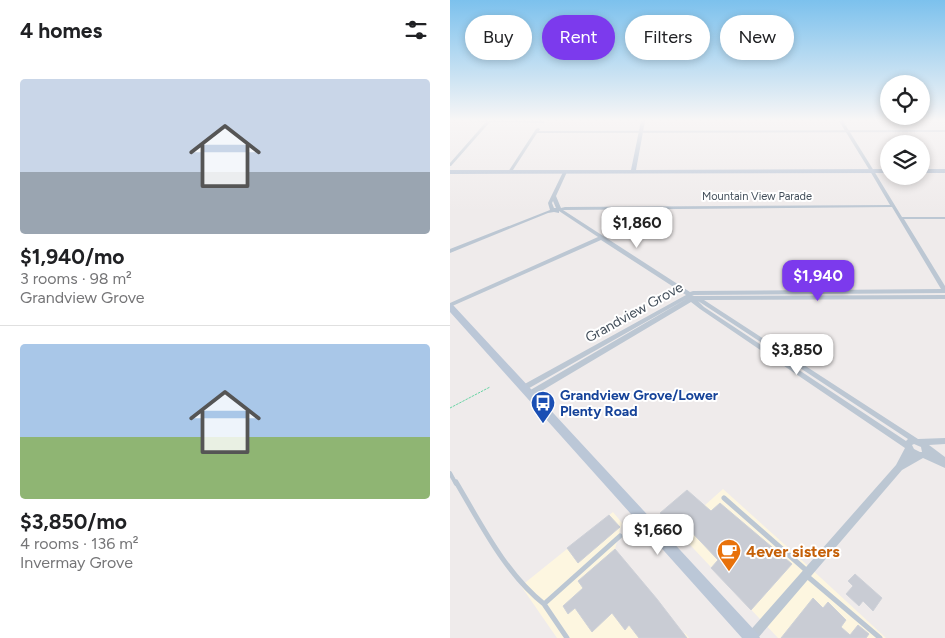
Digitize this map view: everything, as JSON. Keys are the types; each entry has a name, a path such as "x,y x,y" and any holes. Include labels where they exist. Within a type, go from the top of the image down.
{"main road":[{"path":"633,172 637,151"},
{"path":"450,172 880,171"},
{"path":"930,171 945,171"},
{"path":"450,306 751,638"}],"street":[{"path":"450,165 463,151"},
{"path":"510,172 524,151"},
{"path":"859,151 942,282 945,291"},
{"path":"565,172 550,203 556,209 945,463"},
{"name":"Mountain View Parade","path":"450,251 556,209 893,206"},
{"path":"900,218 945,218"},
{"path":"450,306 601,238"},
{"name":"Grandview Grove","path":"527,391 692,297 726,292 945,291"},
{"path":"692,297 909,448 921,448 945,441"},
{"name":"Grandview Grove","path":"692,297 945,297"},
{"path":"899,468 911,441 921,448"},
{"path":"751,638 899,468 921,448"}],"lane":[{"path":"450,474 519,580 536,599 544,604 567,638"},
{"path":"724,498 880,638"},
{"path":"544,604 620,536"}],"path":[{"path":"450,408 490,388"}],"shaded area":[{"path":"723,489 886,638 778,638 660,513 687,490 704,506"},
{"path":"613,512 622,523 615,549 689,638 557,638 521,586"}],"building":[{"path":"687,490 711,511 720,503 792,564 751,610 711,568 718,560 684,524 677,530 660,513"},
{"path":"609,515 620,527 578,563 567,548"},
{"path":"615,549 687,638 639,638 629,625 625,630 612,613 592,632 575,608 568,614 563,606 583,588 578,581"},
{"path":"855,574 882,598 873,611 863,601 859,606 846,594 853,586 848,581"},
{"path":"813,598 823,608 828,602 846,620 841,627 850,635 858,625 869,634 866,638 781,638"}],"place":[{"name":"Grandview Grove/Lower Plenty Road","path":"543,424"},
{"name":"4ever sisters","path":"729,572"}]}
